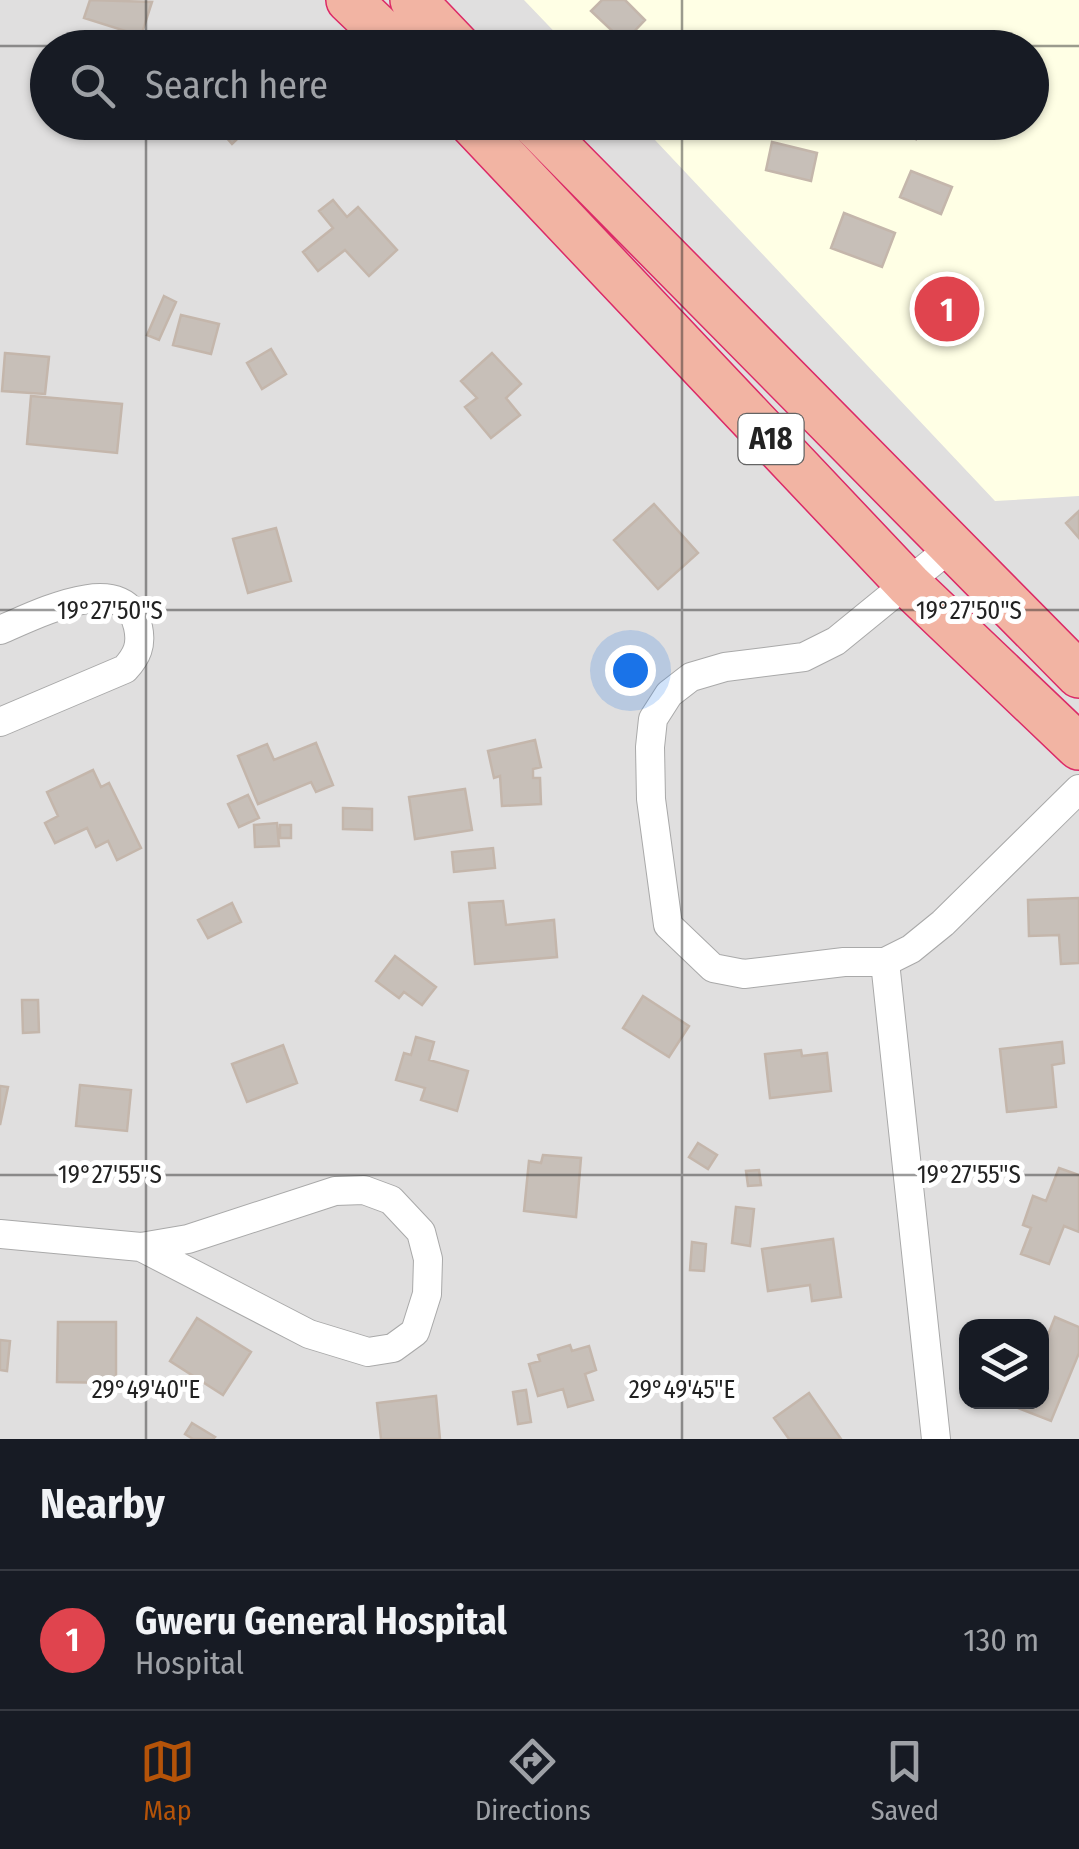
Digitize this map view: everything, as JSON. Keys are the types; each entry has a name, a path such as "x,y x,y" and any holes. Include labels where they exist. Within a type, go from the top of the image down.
{"highway":[{"path":"349,0 381,30"},
{"path":"412,0 441,30"},
{"name":"A18","path":"488,140 909,585 1079,747"},
{"name":"A18","path":"551,140 1079,675"},
{"path":"631,292 664,256"},
{"path":"804,474 840,435"}],"street":[{"path":"950,548 909,585 836,640 804,657 725,667 692,677 669,694 653,719 650,747 661,896 668,924 712,968 744,974 844,962 885,962 911,949 944,923 1079,789"},
{"path":"0,630 96,596 126,606 137,620 140,638 137,656 125,669 0,722"},
{"path":"885,962 936,1439"},
{"path":"0,1234 141,1247 188,1239 334,1192 364,1190 391,1200 421,1232 428,1258 427,1294 416,1332 393,1348 368,1352 309,1334 141,1247"}],"shaded area":[{"path":"0,0 1079,0 1079,1439 0,1439"},
{"path":"524,0 1079,0 1079,496 995,501 655,140 1049,140 1049,30 553,30"}],"building":[{"path":"90,0 152,2 143,30 122,30 84,18"},
{"path":"602,0 625,0 645,20 635,30 611,30 591,11"},
{"path":"772,142 817,153 811,181 766,170"},
{"path":"911,171 952,187 941,214 900,197"},
{"path":"333,200 347,217 358,207 397,250 369,276 345,250 318,271 303,252 333,228 319,211"},
{"path":"844,213 895,233 882,267 831,248"},
{"path":"164,296 176,302 159,340 147,335"},
{"path":"181,315 219,324 211,354 173,345"},
{"path":"271,349 286,374 262,389 247,363"},
{"path":"5,353 49,357 45,394 2,391"},
{"path":"492,353 521,384 506,398 520,415 491,438 465,407 477,398 461,381"},
{"path":"31,396 122,404 117,453 27,444"},
{"path":"654,504 698,553 658,589 614,540"},
{"path":"1079,511 1079,538 1066,523"},
{"path":"276,528 291,581 248,593 233,539"},
{"path":"535,740 541,767 533,769 533,778 540,778 541,804 502,806 500,776 494,778 488,751"},
{"path":"316,743 333,785 316,792 311,782 258,804 238,756 267,744 274,760"},
{"path":"93,770 101,787 109,783 141,848 117,860 108,841 96,847 87,828 55,843 45,823 58,816 47,792"},
{"path":"465,789 472,830 415,839 409,797"},
{"path":"248,795 259,818 239,827 228,804"},
{"path":"343,808 372,809 372,830 343,829"},
{"path":"277,823 279,846 255,847 254,825"},
{"path":"280,825 291,825 291,838 280,838"},
{"path":"493,848 495,868 454,872 452,852"},
{"path":"1079,898 1079,963 1061,964 1059,935 1029,936 1028,900"},
{"path":"503,901 506,925 554,920 557,957 475,964 469,903"},
{"path":"232,903 241,922 208,938 198,920"},
{"path":"395,956 436,987 422,1005 404,992 399,998 376,981"},
{"path":"643,996 689,1026 669,1057 623,1028"},
{"path":"22,1000 38,1000 39,1032 23,1033"},
{"path":"416,1037 434,1042 429,1060 468,1071 457,1111 421,1100 425,1088 396,1080 404,1053 411,1055"},
{"path":"1062,1042 1064,1063 1052,1065 1056,1107 1007,1112 1000,1049"},
{"path":"283,1045 297,1083 247,1102 232,1064"},
{"path":"801,1050 802,1056 827,1053 831,1091 770,1098 765,1054"},
{"path":"80,1085 131,1090 127,1131 76,1126"},
{"path":"0,1086 8,1087 0,1125"},
{"path":"698,1143 717,1155 708,1169 689,1157"},
{"path":"543,1155 581,1158 576,1217 524,1211 529,1161 541,1163"},
{"path":"1059,1168 1079,1175 1079,1232 1064,1226 1049,1264 1021,1254 1031,1228 1023,1225 1033,1196 1046,1201"},
{"path":"759,1170 761,1185 748,1186 746,1171"},
{"path":"736,1207 754,1209 750,1246 732,1243"},
{"path":"833,1239 841,1297 812,1301 810,1285 768,1291 762,1249"},
{"path":"692,1242 706,1244 704,1271 690,1270"},
{"path":"1055,1317 1079,1327 1079,1353 1051,1421 1021,1409 1049,1409 1049,1332"},
{"path":"197,1318 251,1352 223,1395 170,1361"},
{"path":"58,1322 116,1322 116,1383 57,1382"},
{"path":"0,1340 10,1341 7,1371 0,1370"},
{"path":"570,1345 572,1351 589,1346 596,1370 585,1374 593,1400 568,1407 563,1389 538,1396 529,1364 540,1361 538,1355"},
{"path":"526,1390 531,1422 518,1424 513,1392"},
{"path":"809,1393 841,1439 789,1439 774,1418"},
{"path":"436,1396 440,1439 381,1439 377,1403"},
{"path":"192,1423 215,1437 193,1439 185,1434"}],"place":[{"name":"Gweru General Hospital","path":"947,309"}]}
